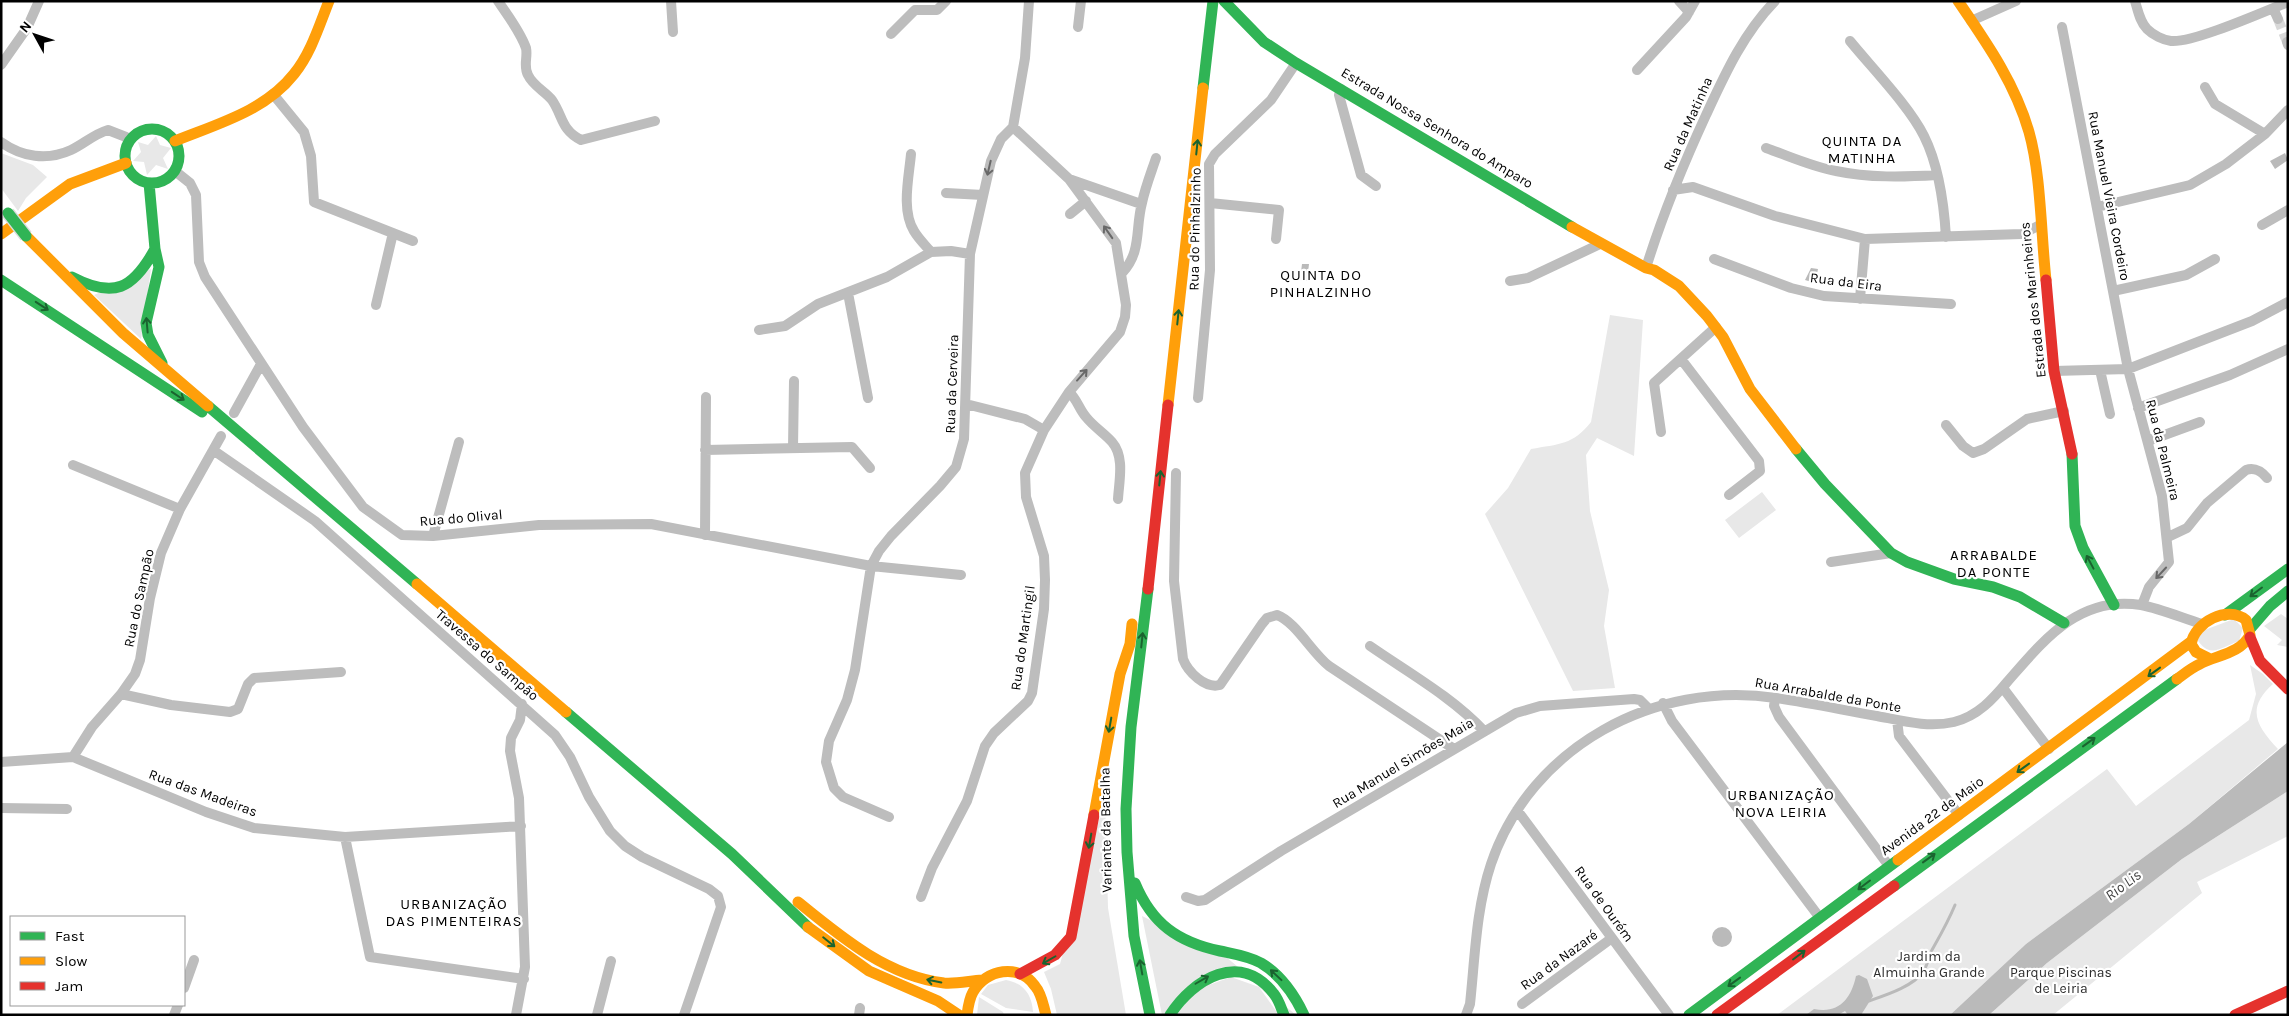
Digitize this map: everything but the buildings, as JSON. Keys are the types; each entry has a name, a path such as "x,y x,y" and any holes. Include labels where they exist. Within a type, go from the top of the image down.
{"main road":[{"path":"175,142 234,118 273,94 289,80 315,37 329,1"},
{"path":"732,854 766,876 843,938 887,965 919,978 945,983 982,980 998,973 1020,974 1056,956 1071,937 1120,674 1130,644 1201,1"},
{"path":"1150,1015 1134,928 1128,866 1128,750 1137,688 1213,1"},
{"name":"Estrada dos Marinheiros","path":"1958,1 2014,90 2026,120 2034,154 2054,371 2073,458 2076,532 2114,605"},
{"name":"Estrada Nossa Senhora do Amparo","path":"1227,2 1264,42 1296,63 1600,244 1646,268 1651,275 1682,292 1716,327 1750,389 1824,484 1891,553 1906,562 1954,579 2006,591 2064,623"},
{"path":"152,130 165,133 175,142 179,153 175,171 164,181 149,183 137,179 126,163 129,143 139,133 152,130"},
{"path":"1,234 41,203 70,184 126,163"},
{"path":"149,183 155,249 159,267 146,324 148,335 165,370"},
{"path":"4,208 26,236 104,316 165,370 229,417 732,854 764,887 847,957 879,977 937,1000 959,1015"},
{"path":"55,267 90,287 116,289 138,277 155,249"},
{"path":"1,280 199,411 229,417"},
{"path":"2208,658 2195,650 2192,639 2202,624 2225,615 2288,569"},
{"path":"1717,1015 2091,740 2208,658 2232,652 2241,647 2270,606 2288,591"},
{"path":"2225,615 2236,615 2242,618 2250,633 2260,661 2288,689"},
{"name":"Avenida 22 de Maio","path":"1689,1015 2180,652 2192,639"},
{"name":"Variante da Batalha","path":"1130,644 1121,745 1119,858 1126,937 1139,1015"},
{"path":"2232,652 2260,661"},
{"path":"1137,688 1131,813 1132,861 1140,897 1154,919 1176,936 1200,946 1247,958 1266,966 1288,988 1304,1015"},
{"path":"1170,1015 1184,993 1204,979 1222,972 1245,974 1257,979 1272,992 1284,1015"},
{"path":"1020,974 1037,988 1045,1013"},
{"path":"967,1015 971,993 982,980"},
{"path":"2235,1015 2288,991"},
{"path":"2263,1015 2288,1003"}],"street":[{"path":"1,65 27,28 40,1"},
{"path":"498,1 519,32 526,51 525,64 527,74 552,100 563,125 575,137 581,140 654,121"},
{"path":"671,1 674,32"},
{"path":"891,34 915,10 937,10 946,1"},
{"path":"1013,127 1025,58 1029,1"},
{"path":"1078,27 1081,1"},
{"path":"1679,1 1689,12"},
{"path":"1637,70 1689,12 1695,1"},
{"name":"Rua da Matinha","path":"1646,268 1680,171 1739,48 1752,28 1775,1"},
{"path":"1971,21 2016,1"},
{"path":"2135,1 2142,23 2148,30 2161,39 2170,41 2193,38 2288,2"},
{"path":"2273,8 2278,19"},
{"name":"Rua Manuel Vieira Cordeiro","path":"2062,27 2128,369"},
{"path":"1850,41 1924,135 1937,175 1945,212 1946,237"},
{"name":"Rua do Pinhalzinho","path":"1198,398 1210,270 1211,159 1271,100 1296,63"},
{"path":"2205,87 2214,104 2265,134"},
{"path":"1341,89 1339,95 1362,175 1376,186"},
{"path":"273,94 304,132 311,156 314,202 414,241"},
{"path":"2097,207 2190,185 2226,164 2265,134 2288,110"},
{"name":"Rua do Martingil","path":"921,897 932,868 967,801 985,746 994,733 1028,702 1032,693 1044,609 1044,556 1026,497 1024,484 1029,462 1044,430 1069,392 1120,332 1125,317 1126,305 1116,244 1069,179 1013,127"},
{"name":"Rua da Cerveira","path":"889,817 843,797 834,788 826,762 829,742 847,700 855,670 872,566 879,551 891,536 956,467 964,440 970,254 990,161 1001,139 1013,127"},
{"path":"1,142 25,154 40,156 54,156 72,150 94,135 108,130 126,136 129,143"},
{"path":"1766,148 1834,171 1884,177 1937,175"},
{"path":"911,154 907,202 910,221 913,231 931,252"},
{"path":"1122,273 1131,263 1137,246 1141,204 1156,158"},
{"name":"Rua do Olival","path":"175,171 190,183 196,195 199,262 205,277 303,426 362,507 402,535 433,536 539,525 651,524 872,566 960,575"},
{"path":"1680,171 1693,187"},
{"path":"1069,179 1141,204"},
{"path":"1673,190 1693,187 1794,222 1865,239 2022,234 2042,242"},
{"path":"946,193 983,195"},
{"path":"1070,214 1086,201"},
{"path":"1210,203 1278,210 1276,239"},
{"path":"2262,225 2288,210"},
{"path":"2022,234 2040,225"},
{"path":"376,305 393,233"},
{"path":"1860,299 1865,239"},
{"path":"1510,281 1528,278 1600,244"},
{"path":"758,330 784,326 818,304 887,277 931,252 952,251 970,254"},
{"name":"Rua da Eira","path":"1714,259 1791,288 1824,296 1951,304"},
{"path":"2113,291 2186,275 2215,259"},
{"path":"848,293 868,398"},
{"path":"2054,371 2128,369 2252,322 2288,302"},
{"path":"1661,432 1654,383 1716,327"},
{"path":"2138,408 2230,375 2288,349"},
{"path":"1681,359 1759,461 1760,471 1729,495"},
{"path":"229,417 261,364"},
{"name":"Rua da Palmeira","path":"2128,369 2162,496 2168,537 2169,562 2150,587 2142,605"},
{"path":"2100,370 2110,414"},
{"path":"794,381 794,448"},
{"path":"1069,392 1075,396 1084,414 1118,450 1120,461 1118,500"},
{"path":"706,398 706,535"},
{"path":"966,404 1025,419 1044,430"},
{"path":"1946,426 1973,453 1984,449 2027,419 2064,411"},
{"path":"2148,440 2200,422"},
{"name":"Rua do Sampão","path":"73,757 92,727 121,694 135,674 140,660 150,598 160,553 180,509 221,436"},
{"path":"433,536 459,442"},
{"path":"705,450 852,447 870,468"},
{"name":"Travessa do Sampão","path":"214,450 315,521 555,735 570,757 600,816 615,836 642,857 710,889 718,896 721,906 684,1015"},
{"path":"73,465 180,509"},
{"path":"2168,537 2187,528 2207,503 2246,470 2252,468 2267,478"},
{"path":"1176,474 1175,590 1183,659 1189,670 1210,685 1220,685 1262,624 1267,618 1277,615 1288,622 1315,654 1329,666 1454,748"},
{"path":"1831,562 1891,553"},
{"name":"Rua Arrabalde da Ponte","path":"1466,1015 1470,1004 1478,916 1499,843 1517,810 1540,779 1567,754 1606,727 1663,703 1724,695 1775,698 1924,725 1956,722 1975,714 2003,688 2048,635 2064,623 2086,612 2114,605 2142,605 2202,624"},
{"path":"2180,618 2192,639"},
{"path":"1370,646 1452,702 1484,731"},
{"path":"121,694 171,705 230,712 238,709 248,684 254,678 341,672"},
{"path":"2003,688 2049,749"},
{"path":"1775,698 1774,706 1779,717 1889,866"},
{"name":"Rua Manuel Simões Maia","path":"1186,897 1198,901 1205,900 1281,852 1516,713 1540,706 1634,700 1640,700 1648,708"},
{"path":"1663,703 1672,721 1820,918"},
{"path":"516,1015 524,978 519,798 510,751 511,738 520,720 522,704"},
{"path":"1897,720 1899,736 1959,815"},
{"name":"Rua das Madeiras","path":"1,762 73,757 206,812 254,828 345,837 520,826"},
{"path":"1,808 67,809"},
{"name":"Rua de Ourém","path":"1517,810 1668,1015"},
{"path":"345,837 370,957 524,978"},
{"name":"Rua da Nazaré","path":"1522,1004 1612,938"},
{"path":"185,985 194,960"},
{"path":"597,1015 611,961"},
{"name":"Rua Arrabalde da Ponte","path":"1470,1004 1472,1015"}],"green space":[{"path":"156,136 160,145 171,148 163,158 168,169 156,165 147,175 144,162 133,161 141,152 138,142 148,145"},
{"path":"1,153 33,165 47,177 26,198 18,211 1,188"},
{"path":"151,269 141,339 94,295"},
{"path":"1610,315 1643,320 1634,456 1597,438 1586,455 1590,511 1609,590 1604,626 1615,688 1573,691 1485,514 1508,488 1531,449 1565,442 1578,435 1591,422"},
{"path":"1762,492 1776,510 1739,538 1725,520"},
{"path":"2281,614 2288,619 2288,647 2277,645 2282,640 2264,626"},
{"path":"2234,619 2243,628 2239,641 2221,649 2211,650 2206,649 2197,639 2199,632"},
{"name":"Jardim da Almuinha Grande","path":"2250,665 2273,684 2259,701 2257,717 2264,733 2278,749 2189,824 2026,944 1950,1015 1777,1015 2107,769 2136,806 2249,720 2256,694"},
{"name":"Parque Piscinas de Leiria","path":"2288,791 2288,836 2197,882 2202,893 2053,1015 1989,1015 2047,963 2182,859"},
{"path":"1105,798 1108,908 1126,1015 1057,1015 1051,989 1044,972 1060,964"},
{"path":"1142,916 1226,957 1296,1015 1290,1015 1237,967 1162,1015"},
{"path":"1231,977 1259,987 1279,1015 1177,1015 1195,990"},
{"path":"1006,980 1012,981 1026,990 1031,1000 1033,1012 1006,1008 981,994 988,985"},
{"path":"979,997 1003,1012 1004,1015 977,1015"}],"water":[{"path":"2285,153 2288,160 2275,169 2270,161"},
{"path":"1302,264 1309,264 1307,281 1300,280"},
{"path":"1811,268 1818,269 1815,283 1805,280"},
{"name":"Rio Lis","path":"2288,742 2288,791 2182,859 2047,963 1989,1015 1950,1015 2026,944 2189,824"},
{"path":"1722,927 1729,930 1732,937 1729,944 1722,947 1715,944 1712,937 1715,930"},
{"path":"1859,975 1867,979 1873,996 1861,1015 1848,1015 1845,1011 1838,1015 1806,1015 1814,1009 1823,1010 1837,1007 1847,998 1856,976"}],"waterway":[{"path":"1869,1001 1906,986 1923,972 1955,905"}],"tunnel":[{"path":"2278,19 2287,42"}],"traffic: fast":[{"path":"1203,88 1213,1"},
{"path":"1224,1 1264,42 1296,63 1572,227"},
{"path":"152,129 162,131 171,137 177,146 179,156 177,166 171,175 162,181 152,183 142,181 133,175 127,166 125,156 127,146 133,137 142,131 152,129"},
{"path":"149,183 155,249 159,267 146,323 148,335 162,363"},
{"path":"8,213 26,236"},
{"path":"72,277 100,288 121,286 139,273 155,249"},
{"path":"1,280 202,412"},
{"path":"208,406 417,584"},
{"path":"1796,449 1825,484 1891,553 1907,562 1954,579 1993,587 2020,597 2064,623"},
{"path":"2072,454 2075,526 2083,548 2114,605"},
{"path":"2225,615 2288,569"},
{"path":"1148,589 1131,727 1126,809 1127,852 1134,936 1150,1015"},
{"path":"2250,629 2270,606 2288,591"},
{"path":"1894,886 2177,679"},
{"path":"566,712 732,854 808,927"},
{"path":"1689,1015 1898,860"},
{"path":"1135,883 1150,910 1168,929 1191,942 1261,963 1275,973 1286,986 1304,1015"},
{"path":"1170,1015 1191,990 1204,981 1218,974 1233,972 1247,974 1261,981 1276,996 1284,1015"}],"traffic: slow":[{"path":"175,141 255,107 282,87 294,74 305,57 329,1"},
{"path":"1958,1 2008,80 2029,132 2036,167 2046,280"},
{"path":"1168,405 1203,88"},
{"path":"1,234 70,184 126,163"},
{"path":"1572,227 1646,268 1654,270 1679,286 1707,316 1723,337 1750,389 1796,449"},
{"path":"26,236 123,333 208,406"},
{"path":"417,584 566,712"},
{"path":"2177,679 2197,666 2234,650 2246,641 2250,635 2246,620 2230,614 2221,615 2205,623 2194,636 2191,644 2196,652 2208,658"},
{"path":"1094,815 1120,674 1130,644 1132,624"},
{"path":"1898,860 2192,641"},
{"path":"798,902 848,941 884,964 923,979 944,983 982,980"},
{"path":"808,927 869,971 938,1001 959,1015"},
{"path":"967,1015 971,997 979,984 986,978 1003,972 1020,974 1028,979 1041,996 1046,1015"}],"traffic: jam":[{"path":"2046,280 2054,371 2072,454"},
{"path":"1148,589 1168,405"},
{"path":"2250,637 2260,661 2288,689"},
{"path":"1020,974 1055,955 1071,937 1094,815"},
{"path":"1717,1015 1894,886"},
{"path":"2235,1015 2288,991"}],"district":[{"name":"QUINTA DA MATINHA","path":"1862,150"},
{"name":"QUINTA DO PINHALZINHO","path":"1321,284"},
{"name":"ARRABALDE DA PONTE","path":"1994,564"},
{"name":"URBANIZAÇÃO NOVA LEIRIA","path":"1781,804"},
{"name":"URBANIZAÇÃO DAS PIMENTEIRAS","path":"454,912"}]}
